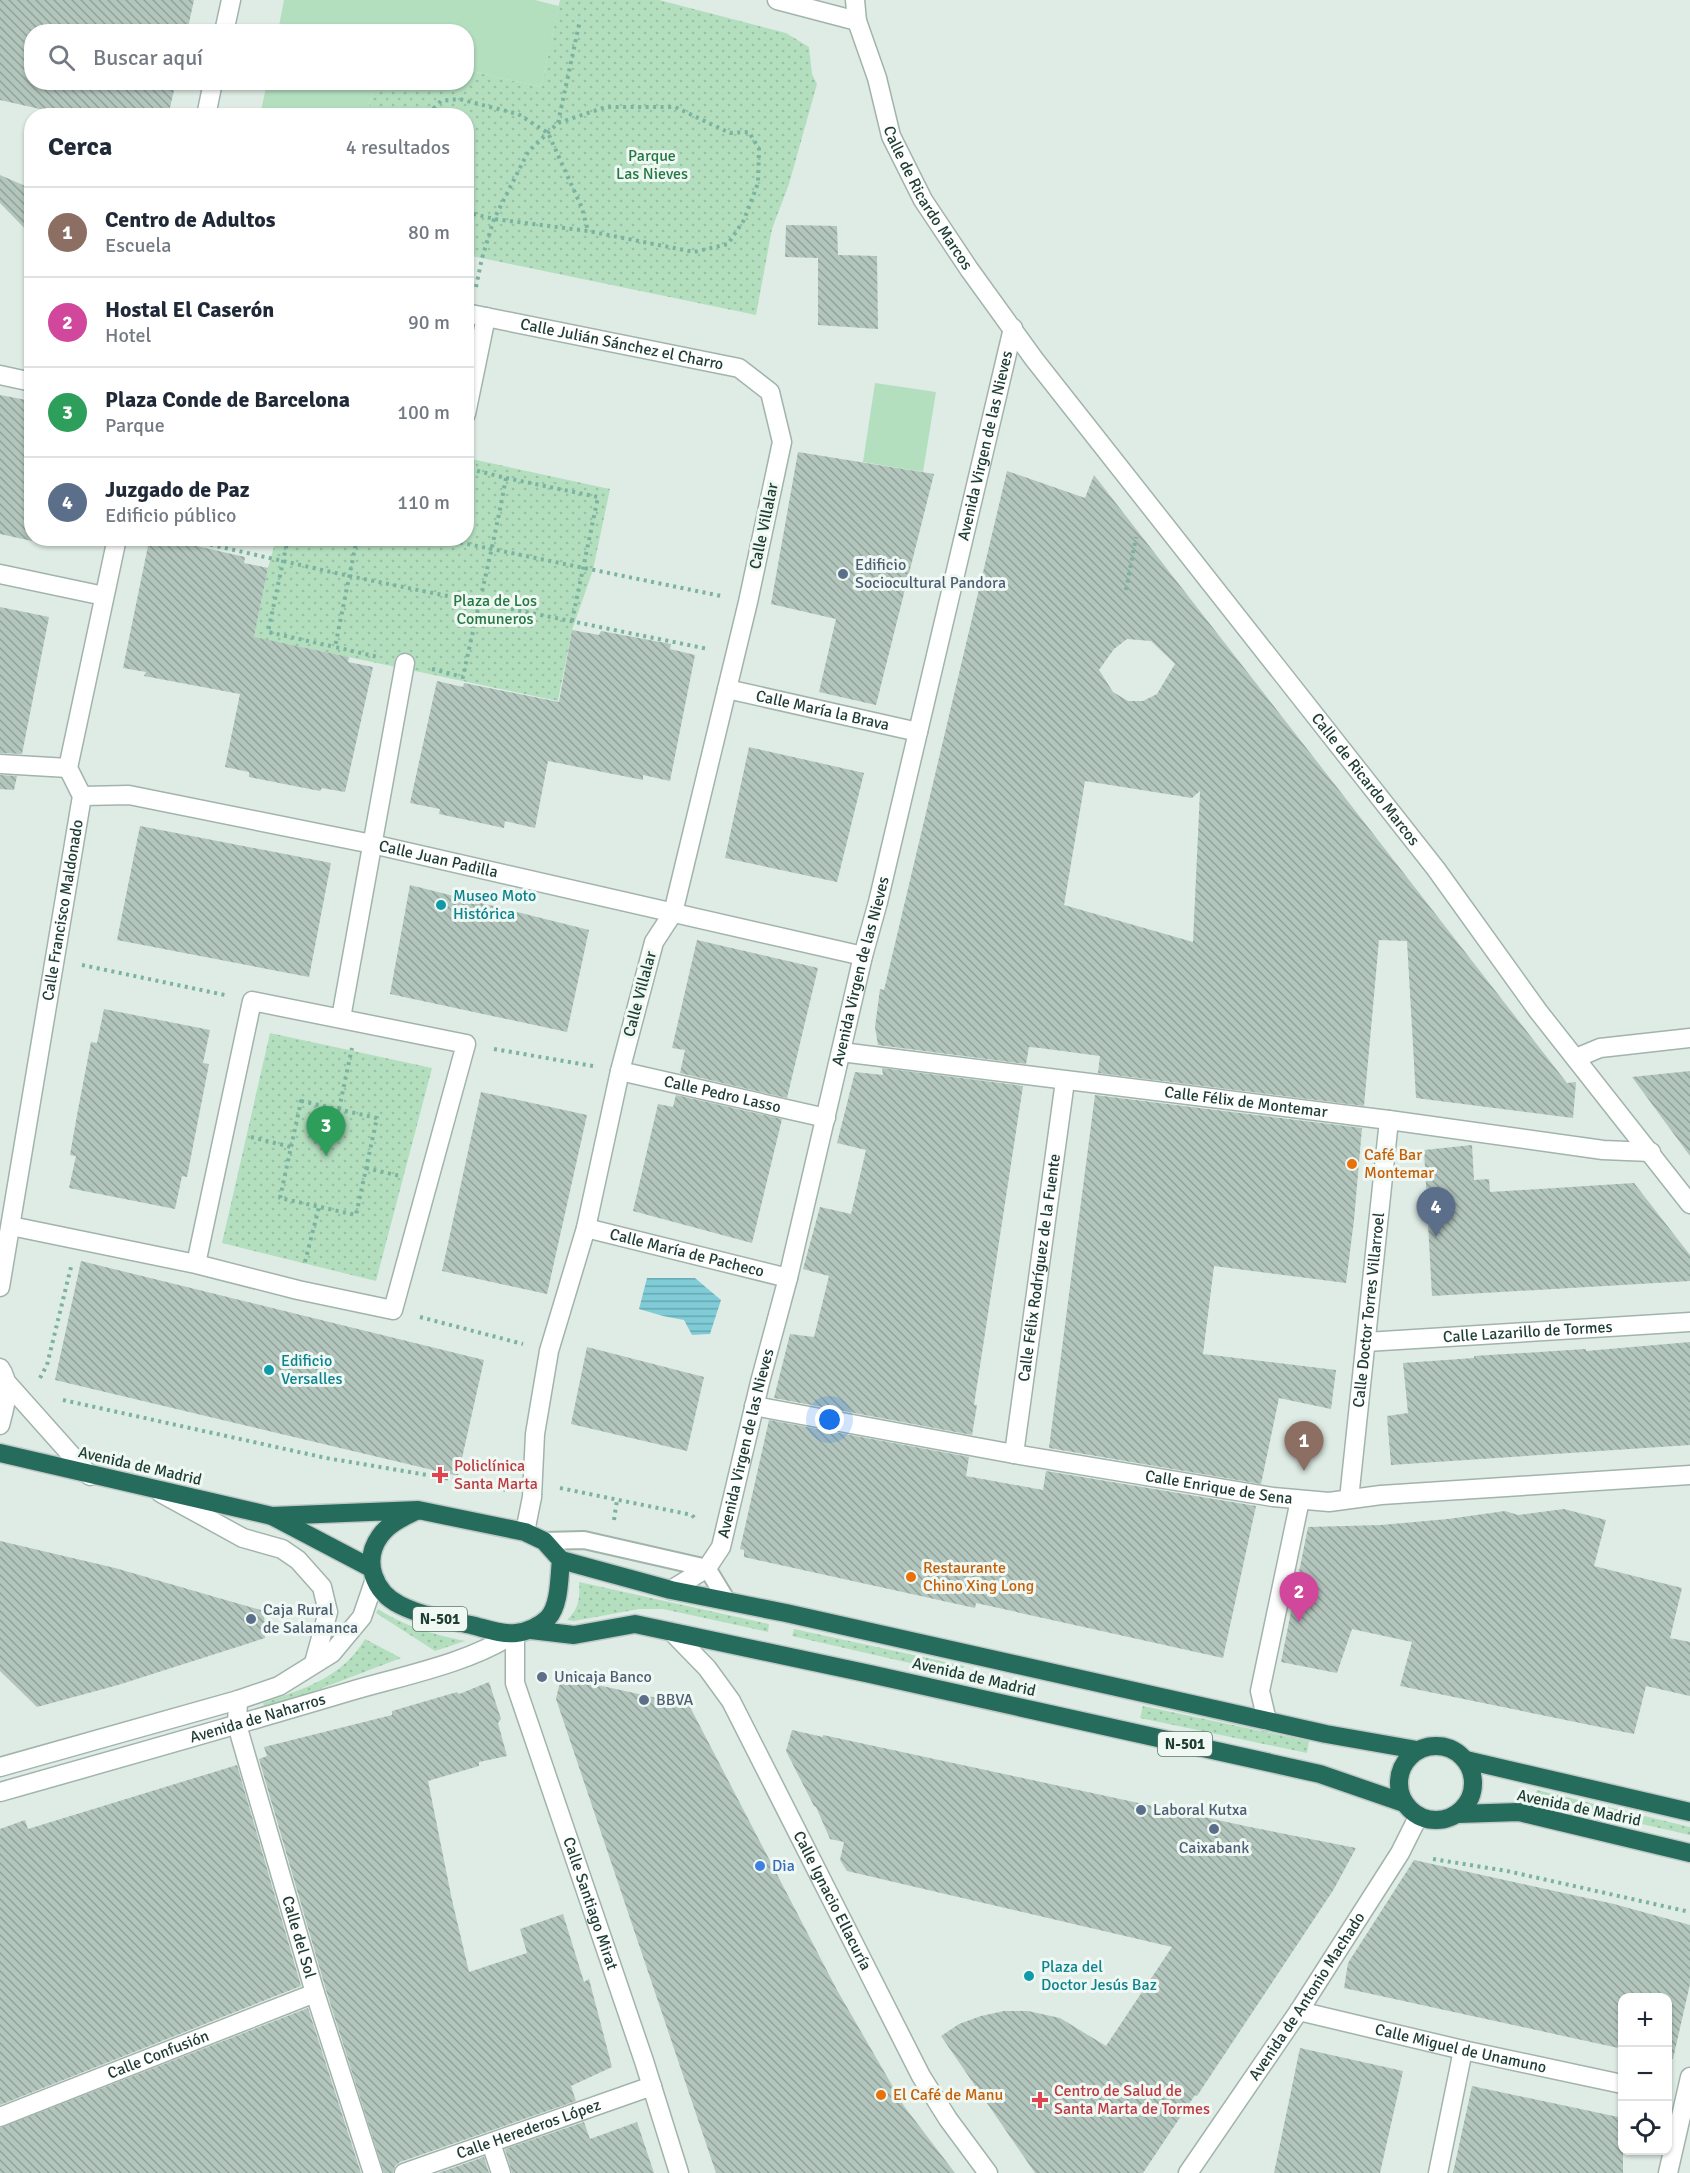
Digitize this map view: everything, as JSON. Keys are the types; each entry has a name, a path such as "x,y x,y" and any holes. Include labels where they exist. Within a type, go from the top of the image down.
{"highway":[{"name":"Avenida de Madrid","path":"0,1454 272,1516 418,1510"},
{"name":"N-501","path":"418,1510 525,1532 544,1541 561,1560"},
{"path":"373,1575 372,1560 380,1536 392,1524 418,1510"},
{"name":"Avenida de Madrid","path":"272,1516 373,1575"},
{"name":"Avenida de Madrid","path":"561,1560 671,1590 1267,1721 1417,1750"},
{"path":"520,1632 549,1617 556,1601 561,1560"},
{"name":"N-501","path":"373,1575 398,1604 428,1616 520,1632"},
{"name":"Avenida de Madrid","path":"520,1632 574,1635 635,1624 882,1676 1320,1774 1404,1803"},
{"name":"N-501","path":"1417,1750 1430,1746 1444,1746 1456,1751 1466,1760"},
{"path":"1404,1803 1398,1784 1403,1765 1417,1750"},
{"name":"Avenida de Madrid","path":"1466,1760 1690,1812"},
{"path":"1418,1817 1439,1821 1458,1814 1471,1799 1474,1779 1466,1760"},
{"name":"N-501","path":"1404,1803 1418,1817"},
{"name":"Avenida de Madrid","path":"1458,1814 1519,1812 1690,1853"}],"street":[{"path":"226,24 231,0"},
{"path":"777,0 857,21"},
{"name":"Calle de Ricardo Marcos","path":"855,0 857,21 877,78 891,136 923,200 969,269 1034,359 1436,869 1538,1011 1690,1203"},
{"path":"208,108 211,90"},
{"name":"Calle Julián Sánchez el Charro","path":"474,315 739,368 770,392"},
{"name":"Avenida Virgen de las Nieves","path":"671,1590 707,1568 721,1547 754,1406 788,1278 862,956 878,902 1013,328"},
{"path":"1003,368 1016,361 1034,359"},
{"path":"0,375 24,380"},
{"name":"Calle Villalar","path":"525,1532 532,1497 535,1434 549,1351 586,1228 620,1071 654,942 674,913 748,602 782,442 770,392"},
{"path":"0,764 68,768 115,546"},
{"path":"0,574 104,596"},
{"path":"349,1020 372,844 405,663"},
{"name":"Calle María la Brava","path":"727,689 918,732"},
{"name":"Calle Francisco Maldonado","path":"0,1287 82,796 68,768"},
{"name":"Calle Juan Padilla","path":"82,796 129,795 372,844 862,956"},
{"path":"11,1226 196,1264 298,1290 393,1310 466,1044 252,1001 196,1264"},
{"path":"1576,1058 1600,1048 1690,1038"},
{"name":"Calle Félix de Montemar","path":"841,1052 1389,1120 1603,1150 1651,1152"},
{"name":"Calle Pedro Lasso","path":"620,1071 826,1118"},
{"name":"Calle Félix Rodríguez de la Fuente","path":"1014,1454 1065,1081"},
{"name":"Calle Doctor Torres Villarroel","path":"1349,1499 1389,1120"},
{"name":"Calle María de Pacheco","path":"586,1228 788,1278"},
{"name":"Calle Lazarillo de Tormes","path":"1366,1342 1690,1322"},
{"path":"0,1425 5,1407 4,1376"},
{"path":"4,1376 90,1476"},
{"name":"Calle Enrique de Sena","path":"754,1406 774,1412 1014,1454 1300,1500 1329,1502 1690,1475"},
{"path":"152,1488 243,1538 282,1550 298,1560 322,1587 328,1612 314,1663"},
{"path":"1267,1721 1260,1691 1300,1500"},
{"name":"Avenida de Naharros","path":"0,1767 238,1700 279,1686 332,1653 362,1617 373,1575"},
{"name":"Avenida de Naharros","path":"0,1792 453,1661 494,1646 520,1632"},
{"name":"Calle Santiago Mirat","path":"520,1632 515,1683 652,2086 679,2173"},
{"name":"Calle Ignacio Ellacuría","path":"672,1632 707,1668 731,1701 869,1978 921,2076 948,2119 988,2173"},
{"name":"Calle del Sol","path":"238,1700 237,1725 315,1993 373,2173"},
{"name":"Avenida de Antonio Machado","path":"1188,2173 1299,2011 1400,1853 1418,1817"},
{"name":"Calle Confusión","path":"0,2117 315,1993"},
{"name":"Calle Miguel de Unamuno","path":"1299,2011 1463,2050 1618,2083"},
{"path":"1438,2173 1463,2050"},
{"path":"1668,2173 1681,2097 1690,2077"},
{"name":"Calle Herederos López","path":"404,2173 652,2086"},
{"path":"491,2143 501,2173"}],"lane":[{"path":"544,1541 584,1540 707,1568 727,1601"}],"path":[{"path":"558,123 580,20"},
{"path":"434,108 441,101 459,99 518,114 548,133 582,208 588,231"},
{"path":"474,214 494,219 588,231 693,252 728,244 744,220 758,183 759,149 749,132 730,133 675,107 606,107 558,123 528,152 494,219 482,258 474,315"},
{"path":"474,470 598,497 572,621"},
{"path":"286,546 268,632 463,677 478,602 493,550 506,478"},
{"path":"1126,590 1138,524 1146,501"},
{"path":"216,546 349,576 735,655"},
{"path":"334,647 355,546"},
{"path":"474,546 748,602"},
{"path":"55,959 252,1001"},
{"path":"339,1109 349,1020"},
{"path":"466,1044 620,1071"},
{"path":"301,1101 339,1109 377,1118 356,1215 280,1198 301,1101"},
{"path":"224,1131 291,1147"},
{"path":"298,1290 319,1207"},
{"path":"38,1382 47,1365 73,1261"},
{"path":"393,1310 549,1351"},
{"path":"59,1399 326,1458 469,1482 532,1497 553,1487 692,1515 721,1547"},
{"path":"613,1526 617,1500"},
{"path":"1433,1859 1507,1871 1690,1912"}],"green space":[{"path":"284,0 535,0 559,6 541,87 474,72 474,24 279,24"},
{"name":"Parque Las Nieves","path":"560,0 659,0 786,33 809,47 812,74 817,84 789,184 772,229 756,315 474,256 474,108 369,108 373,90 474,90 474,72 541,87"},
{"path":"265,90 372,90 369,108 261,108"},
{"path":"875,383 936,392 923,472 863,462"},
{"name":"Plaza de Los Comuneros","path":"474,460 610,489 593,570 572,630 558,701 277,642 253,642 274,546 474,546"},
{"path":"270,1033 432,1068 376,1281 222,1243"},
{"path":"579,1582 769,1624 768,1632 663,1609 639,1609 574,1621 567,1620 578,1603"},
{"path":"378,1609 399,1621 420,1629 465,1641 435,1651 376,1613"},
{"path":"794,1629 964,1666 962,1675 792,1636"},
{"path":"365,1639 401,1658 312,1692 264,1707 263,1703 307,1687 333,1673 356,1652"},
{"path":"1143,1706 1309,1741 1307,1753 1140,1718"},
{"path":"1537,1790 1690,1827 1690,1835 1553,1804 1533,1802"}],"water":[{"path":"647,1278 695,1278 721,1300 710,1334 692,1335 684,1320 639,1309"}],"building":[{"path":"0,0 194,0 189,24 24,24 24,90 174,90 170,108 36,108 0,100"},
{"path":"0,175 24,186 24,228 0,203"},
{"path":"786,225 837,226 838,255 877,256 878,329 818,325 818,258 785,257"},
{"path":"0,395 24,400 24,539 0,534"},
{"name":"Edificio Sociocultural Pandora","path":"798,452 934,474 876,705 819,692 836,619 771,604"},
{"path":"1007,471 1085,498 1094,475 1567,1083 1576,1082 1573,1118 1416,1098 1407,941 1379,940 1364,1106 1098,1073 1100,1056 1040,1048 1029,1047 1026,1064 878,1045 875,1027 880,989 884,990","holes":["1127,639 1151,641 1175,664 1157,694 1143,701 1128,701 1113,692 1099,670 1114,649","1085,781 1192,798 1200,791 1193,942 1064,905"]},
{"path":"148,546 196,546 245,557 244,563 268,568 254,637 349,657 348,662 373,667 345,792 322,788 320,791 249,777 249,772 225,767 240,694 144,676 146,672 123,668"},
{"path":"0,607 49,617 22,754 0,753"},
{"path":"572,630 599,635 601,631 671,644 670,649 695,655 670,781 643,775 643,780 548,761 535,828 505,821 504,828 439,814 440,809 410,803 437,681 463,687 464,683 559,702"},
{"path":"749,747 864,773 837,882 725,858"},
{"path":"0,775 17,776 14,790 0,789"},
{"path":"140,826 331,863 309,977 117,940"},
{"path":"410,885 589,930 567,1032 390,994"},
{"path":"697,940 818,968 787,1098 680,1073 685,1050 672,1048"},
{"path":"104,1009 210,1030 203,1063 209,1064 187,1177 182,1176 175,1209 69,1188 76,1156 70,1155 91,1042 97,1043"},
{"path":"882,1068 1023,1086 974,1405 977,1405 972,1435 774,1398 790,1334 814,1337 829,1276 803,1269 820,1207 851,1214 866,1150 837,1143 855,1072 883,1075"},
{"path":"1690,1071 1690,1156 1632,1077"},
{"path":"481,1092 587,1115 547,1294 442,1271"},
{"path":"676,1095 782,1119 752,1243 633,1211 658,1104 673,1107"},
{"path":"1095,1095 1362,1128 1346,1283 1214,1266 1203,1354 1336,1370 1331,1409 1279,1398 1261,1484 1049,1448"},
{"path":"1472,1145 1474,1180 1489,1179 1490,1192 1634,1183 1690,1255 1690,1281 1432,1296 1424,1150"},
{"name":"Edificio Versalles","path":"81,1261 484,1360 458,1476 55,1380"},
{"path":"1690,1342 1690,1445 1391,1465 1387,1416 1408,1413 1403,1363 1474,1358 1474,1356 1586,1349 1586,1351"},
{"path":"587,1347 704,1377 687,1451 571,1424"},
{"path":"769,1420 969,1457 966,1476 1043,1490 1046,1471 1256,1506 1223,1658 976,1603 975,1608 744,1557 744,1550 740,1549"},
{"path":"1564,1509 1606,1520 1594,1566 1682,1588 1670,1638 1690,1642 1690,1696 1646,1686 1634,1734 1400,1686 1412,1642 1352,1629 1337,1673 1281,1662 1308,1527 1381,1525 1505,1511 1518,1515"},
{"path":"0,1541 115,1568 264,1611 265,1638 118,1685 37,1707 0,1671"},
{"path":"561,1677 689,1705 837,1990 904,2106 955,2173 716,2173 556,1699"},
{"path":"489,1682 501,1719 498,1723 507,1756 479,1762 479,1766 428,1781 469,1972 527,1953 520,1929 563,1914 584,1982 589,1979 612,2067 571,2086 576,2101 400,2162 395,2166 393,2173 384,2173 326,1990 259,1759 267,1756 264,1747 392,1715 392,1711 457,1692 459,1694"},
{"path":"792,1730 1356,1848 1334,1889 1197,2096 1195,2095 1143,2173 1035,2173 941,2036 959,2024 981,2016 1004,2011 1028,2011 1060,2018 1106,2046 1172,1947 847,1871 840,1860 844,1842 830,1839 786,1751"},
{"path":"237,1765 301,1986 0,2105 0,1829 25,1820 28,1829"},
{"path":"1414,1860 1614,1904 1690,1925 1690,1984 1673,2059 1672,1993 1618,1993 1618,2048 1344,1988 1348,1963"},
{"path":"308,2008 361,2173 0,2173 0,2128"},
{"path":"1300,2048 1403,2071 1380,2173 1274,2173"},
{"path":"1472,2086 1618,2117 1618,2155 1623,2155 1623,2173 1453,2173"},
{"path":"584,2122 590,2139 637,2122 654,2173 512,2173 505,2149"},
{"path":"484,2157 489,2173 438,2173"}],"place":[{"name":"Edificio Sociocultural Pandora","path":"843,574"},
{"name":"Museo Moto Histórica","path":"441,905"},
{"name":"Plaza Conde de Barcelona","path":"326,1156"},
{"name":"Café Bar Montemar","path":"1352,1164"},
{"name":"Juzgado de Paz","path":"1436,1237"},
{"name":"Edificio Versalles","path":"269,1370"},
{"name":"Centro de Adultos","path":"1304,1471"},
{"name":"Policlínica Santa Marta","path":"440,1475"},
{"name":"Restaurante Chino Xing Long","path":"911,1577"},
{"name":"Caja Rural de Salamanca","path":"251,1619"},
{"name":"Hostal El Caserón","path":"1299,1622"},
{"name":"Unicaja Banco","path":"542,1677"},
{"name":"BBVA","path":"644,1700"},
{"name":"Laboral Kutxa","path":"1141,1810"},
{"name":"Caixabank","path":"1214,1829"},
{"name":"Dia","path":"760,1866"},
{"name":"Plaza del Doctor Jesús Baz","path":"1029,1976"},
{"name":"El Café de Manu","path":"881,2095"},
{"name":"Centro de Salud de Santa Marta de Tormes","path":"1040,2100"}]}
